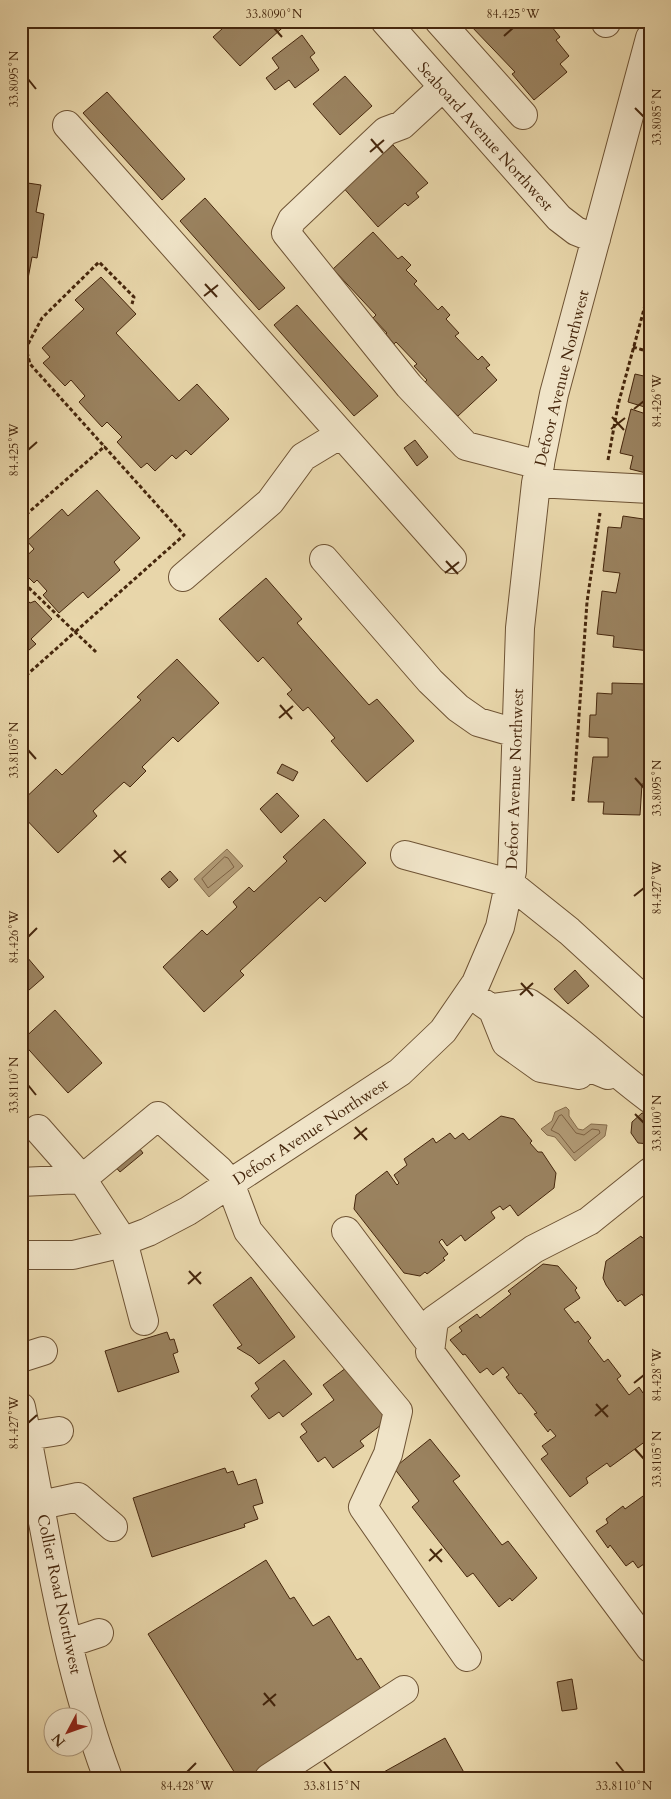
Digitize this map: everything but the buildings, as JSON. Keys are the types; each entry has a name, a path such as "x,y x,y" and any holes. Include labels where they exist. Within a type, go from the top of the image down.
{"street":[{"name":"Seaboard Avenue Northwest","path":"384,21 559,218 576,231 596,239"},
{"path":"438,21 523,115"},
{"name":"Defoor Avenue Northwest","path":"21,1255 72,1255 148,1232 188,1211 400,1072 443,1031 476,983 500,926 512,871 520,628 538,474 554,394 650,38"},
{"path":"443,87 402,125 386,132 379,138 292,220 286,233 409,386 466,446 538,474 604,486 650,488"},
{"path":"66,125 452,559"},
{"path":"183,577 270,502 303,457 342,434"},
{"path":"324,560 430,681 458,708 478,722 516,733"},
{"path":"405,855 509,883 569,930 650,1005"},
{"path":"468,995 492,1008 529,1003 559,1023 628,1083 650,1099"},
{"path":"492,1008 506,1043 540,1068 628,1083"},
{"path":"21,1182 82,1179 158,1116 219,1170 230,1183 248,1231 398,1412 388,1454 363,1508 467,1657"},
{"path":"38,1129 82,1179 123,1241 144,1321"},
{"path":"650,1172 589,1221 534,1249 434,1320 430,1343 430,1352 650,1648"},
{"path":"346,1231 430,1343"},
{"name":"Collier Road Northwest","path":"21,1407 24,1437 41,1505 69,1642 84,1702 108,1778"},
{"path":"24,1437 59,1431"},
{"path":"41,1505 78,1497 113,1527"},
{"path":"69,1642 99,1633"},
{"path":"269,1778 404,1690"}],"path":[{"path":"21,680 184,535 30,364 26,348 42,318 99,262 134,297 132,304"},
{"path":"573,801 587,602 604,486 618,405 650,287"},
{"path":"633,347 650,352"},
{"path":"21,519 105,446"},
{"path":"21,577 28,587 96,652"}],"water":[{"path":"227,849 243,866 209,897 194,879"},
{"path":"566,1107 569,1110 569,1116 578,1129 583,1130 591,1124 607,1125 605,1136 575,1161 555,1137 547,1135 541,1129 552,1121 555,1112"}]}
